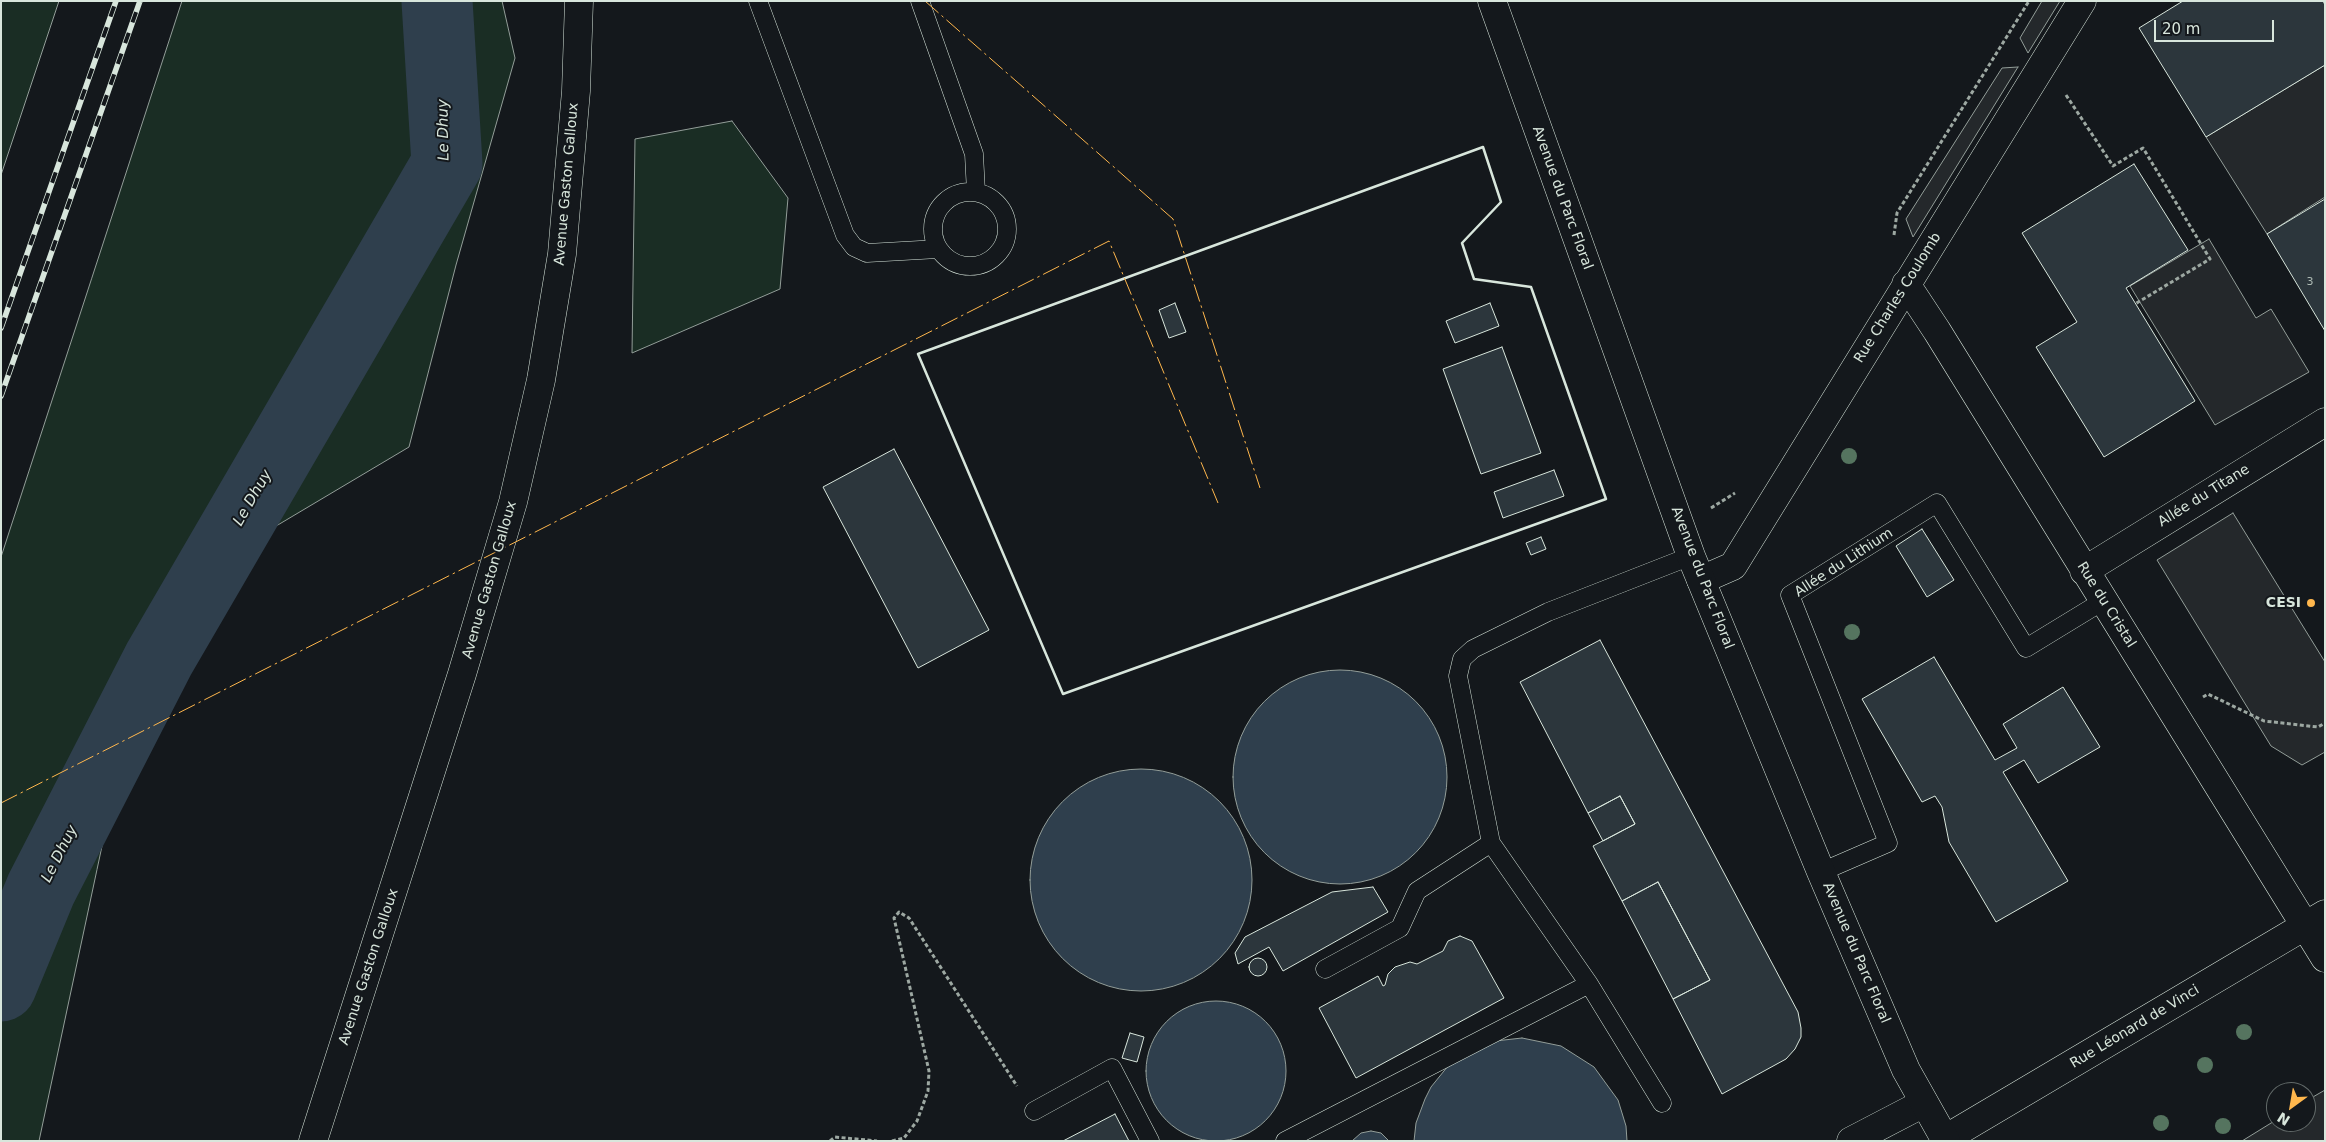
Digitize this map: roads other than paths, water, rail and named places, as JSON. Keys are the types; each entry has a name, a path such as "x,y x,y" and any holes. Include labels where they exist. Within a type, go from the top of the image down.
{"main road":[{"name":"Avenue Gaston Galloux","path":"313,1141 462,674 515,492 541,380 562,254 576,91 578,1"},
{"name":"Avenue du Parc Floral","path":"1492,1 1696,568 1821,872 1906,1070 1946,1140"},
{"name":"Rue Charles Coulomb","path":"1696,568 1732,566 2082,1"},
{"name":"Rue du Cristal","path":"1906,284 1942,339 2103,601 2315,920 2325,958"},
{"name":"Allée du Titane","path":"2084,571 2325,422"},
{"name":"Rue Léonard de Vinci","path":"1946,1140 2315,920"},
{"path":"1851,1141 1924,1103"}],"lane":[{"path":"758,1 846,235 854,247 867,253 938,250"},
{"path":"920,1 974,154 976,192"},
{"path":"976,192 987,196 997,204 1004,214 1007,232 1002,250 982,265 970,267 957,264 946,258 938,250 933,238 933,226 936,214 942,203 958,194 976,192"},
{"name":"Allée du Lithium","path":"1821,872 1888,843 1790,595 1937,503 2026,648 2103,601"},
{"path":"1662,1102 1589,984 1491,843 1458,676 1462,659 1473,649 1548,612 1696,568"},
{"path":"1325,969 1400,928 1418,891 1491,843"},
{"path":"1285,1141 1589,984"},
{"path":"1034,1111 1112,1068 1150,1141"}],"water":[{"path":"1329,670 1351,670 1371,674 1391,682 1416,701 1435,726 1443,746 1447,777 1443,808 1435,828 1416,853 1391,872 1371,880 1351,884 1329,884 1309,880 1289,872 1272,860 1257,845 1245,828 1237,808 1233,788 1233,766 1237,746 1245,726 1257,709 1272,694 1289,682 1309,674"},
{"path":"1141,769 1163,771 1193,782 1211,794 1227,810 1239,828 1247,848 1252,880 1250,902 1239,932 1227,950 1211,966 1193,978 1173,986 1141,991 1119,989 1089,978 1071,966 1055,950 1043,932 1035,912 1030,880 1032,858 1043,828 1055,810 1071,794 1089,782 1109,774"},
{"path":"1216,1001 1230,1002 1243,1006 1266,1021 1281,1044 1285,1057 1285,1085 1281,1098 1266,1121 1243,1136 1230,1140 1216,1141 1202,1140 1189,1136 1166,1121 1151,1098 1147,1085 1146,1071 1147,1057 1151,1044 1166,1021 1189,1006 1202,1002"},
{"path":"1522,1038 1561,1046 1594,1067 1618,1100 1626,1126 1627,1141 1414,1141 1416,1123 1425,1099 1431,1087 1448,1066 1495,1041"},
{"path":"1371,1131 1381,1133 1389,1141 1352,1141 1361,1133"}],"waterway":[{"name":"Le Dhuy","path":"1,986 41,889 159,659 447,164 437,1"}],"railway":[{"path":"1,328 116,1"},
{"path":"1,396 140,1"}],"place":[{"name":"CESI","path":"2311,603"}]}
